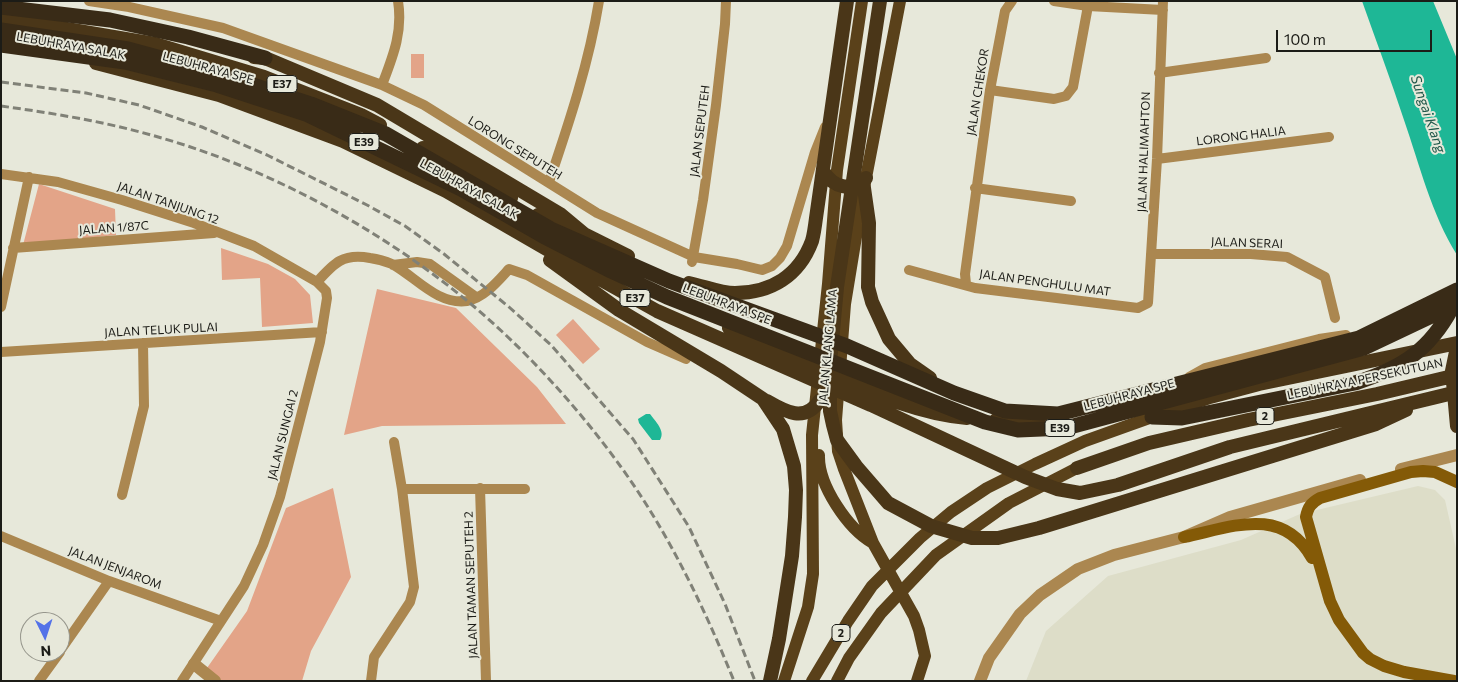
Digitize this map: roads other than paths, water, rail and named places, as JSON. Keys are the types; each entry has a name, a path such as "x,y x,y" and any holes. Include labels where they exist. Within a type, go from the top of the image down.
{"highway":[{"path":"674,279 733,293 764,290 789,277 799,265 812,241 847,1"},
{"path":"880,1 838,287 830,363 830,411 838,440 856,466 888,503 931,526 972,538 998,538 1039,528 1376,424 1435,397"},
{"path":"1,7 110,20 188,37 265,58 377,105 560,214 584,234"},
{"name":"LEBUHRAYA SALAK","path":"1,20 43,25 154,44 264,77 361,115 464,169 538,215"},
{"name":"LEBUHRAYA SPE","path":"1,30 128,49 220,74 311,104 386,134 551,229 668,280 847,346 954,393 1005,411 1058,414 1359,338 1457,290"},
{"path":"154,44 265,58"},
{"name":"LEBUHRAYA SALAK","path":"1,47 95,63 219,95 343,141 446,191 657,310 783,360 872,399"},
{"name":"LEBUHRAYA SPE","path":"1,47 125,62 217,85 306,114 461,189 611,271 667,296 985,422 1018,430 1066,428 1364,348 1457,304"},
{"path":"823,171 829,180 835,184 854,186 865,183 869,223 868,287 872,302 889,339 910,364 944,387 988,406 1036,412 1092,410"},
{"path":"538,215 584,234 706,294 825,338"},
{"name":"E37","path":"538,215 639,279 783,360"},
{"path":"493,218 619,310 782,410 800,415 810,412 820,400"},
{"path":"1152,417 1182,418 1355,383 1376,376 1399,366 1415,355 1435,334 1457,299"},
{"name":"LEBUHRAYA PERSEKUTUAN","path":"1152,417 1210,397 1259,384 1457,342"},
{"path":"1457,346 1452,371 1457,426"},
{"path":"872,399 950,416 1012,422 1071,416 1274,362 1306,359 1358,363"},
{"name":"LEBUHRAYA PERSEKUTUAN","path":"1077,468 1149,442 1377,394 1457,375"},
{"path":"872,399 1024,477 1057,489 1080,493 1118,485 1230,447 1457,392"},
{"path":"763,399 783,429 794,466 796,490 792,556 770,681"}],"main road":[{"name":"JALAN KLANG LAMA","path":"784,681 808,607 813,574 812,434 828,284 837,170 862,1"},
{"name":"JALAN KLANG LAMA","path":"900,1 844,304 836,420 838,451 874,543 914,616 925,656 925,681"},
{"path":"856,236 836,260 825,338 820,400 819,460 824,482 834,501 861,536 874,543"},
{"name":"2","path":"812,681 872,586 920,538 951,512 986,488 1085,441 1152,417"},
{"name":"2","path":"837,681 881,612 936,555 1009,503 1077,468"},
{"path":"1454,681 1404,672 1384,666 1370,659 1357,646 1339,620 1330,601 1306,517 1309,507 1313,502 1411,472 1435,472 1457,482"},
{"path":"1184,537 1232,522 1262,523 1282,527 1292,533 1306,546 1322,575"},
{"path":"917,681 925,656"}],"street":[{"name":"LORONG SEPUTEH","path":"90,1 130,7 223,28 382,84 424,106 597,213 693,260 737,264 762,270 772,266 780,258 790,238 815,152 830,117"},
{"path":"382,84 397,45 400,13 398,1"},
{"path":"549,182 574,110 593,35 599,1"},
{"name":"JALAN SEPUTEH","path":"693,260 716,105 726,1"},
{"name":"JALAN CHEKOR","path":"966,284 965,274 990,90 1005,11 1012,1"},
{"path":"1054,1 1088,6 1163,6"},
{"path":"990,90 1054,99 1066,96 1073,88 1088,6"},
{"name":"JALAN HALIMAHTON","path":"1148,303 1157,159 1163,6"},
{"path":"1159,73 1266,58"},
{"name":"LORONG HALIA","path":"1157,159 1329,137"},
{"name":"JALAN TANJUNG 12","path":"1,174 58,182 122,200 194,224 254,246 318,282"},
{"path":"1,308 29,177"},
{"path":"976,188 1071,201"},
{"name":"JALAN 1/87C","path":"13,248 217,233"},
{"name":"JALAN SERAI","path":"1152,254 1251,254 1286,257 1325,277 1335,318"},
{"path":"318,282 338,261 350,257 375,259 393,265 446,300 468,300 484,292 509,269 527,275 647,342 686,358 688,351"},
{"path":"393,265 417,262 430,264 476,296"},
{"name":"JALAN PENGHULU MAT","path":"909,270 975,288 1138,308 1148,303"},
{"name":"JALAN SUNGAI 2","path":"182,681 244,586 269,529 280,497 322,332 327,298 326,291 318,282"},
{"path":"1162,391 1205,368 1318,339 1452,316"},
{"name":"JALAN TELUK PULAI","path":"1,352 322,332"},
{"path":"122,495 144,406 143,343"},
{"path":"370,681 374,657 410,602 414,587 402,489 394,442"},
{"path":"1232,522 1345,484 1457,455"},
{"path":"402,489 480,488 525,490"},
{"name":"JALAN TAMAN SEPUTEH 2","path":"480,488 486,681"},
{"name":"JALAN JENJAROM","path":"1,536 109,581 221,622"},
{"path":"970,681 1020,614 1040,595 1078,569 1114,555 1184,537"},
{"path":"70,638 109,581"},
{"path":"980,681 989,658"},
{"path":"39,681 53,662"},
{"path":"194,664 215,681"}],"water":[{"name":"Sungai Klang","path":"1362,1 1433,1 1457,59 1457,255 1433,206"},
{"path":"646,414 650,414 659,426 662,433 660,440 652,440 639,423 638,419"}],"railway":[{"path":"1,82 86,93 139,105 202,127 267,155 367,205 405,226 444,254 509,307 551,345 633,439 689,527 725,604 755,681"},
{"path":"1,106 76,118 133,130 194,148 236,164 279,182 320,203 399,250 436,276 492,322 532,361 588,424 621,467 654,517 684,571 734,681"}]}
